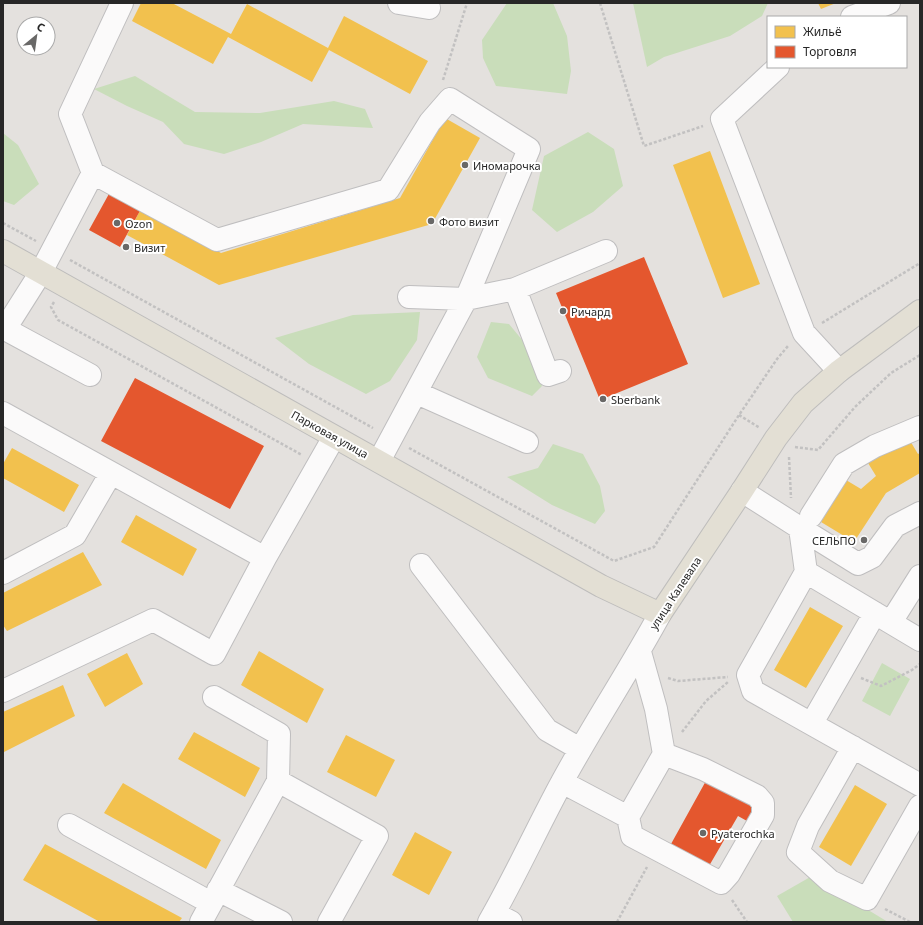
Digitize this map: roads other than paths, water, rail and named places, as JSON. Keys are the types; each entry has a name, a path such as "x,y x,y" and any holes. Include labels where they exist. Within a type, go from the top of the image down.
{"main road":[{"name":"Парковая улица","path":"3,251 601,586 660,614"},
{"name":"улица Калевала","path":"660,614 776,438 804,403 839,371 920,312"}],"street":[{"path":"122,3 70,114 93,174 217,240 388,190 430,122 450,99 529,148 466,299 379,461"},
{"path":"399,3 430,8"},
{"path":"855,16 889,3"},
{"path":"777,68 722,119 804,333 839,371"},
{"path":"90,375 5,329 41,272 93,174"},
{"path":"409,297 466,299 515,289 606,251"},
{"path":"515,289 548,375 560,371"},
{"path":"416,393 496,430 527,442"},
{"path":"3,412 265,558"},
{"path":"920,427 875,446 844,464 801,522 806,572 741,675 753,691 920,785"},
{"path":"3,691 153,620 214,654 265,558 334,437"},
{"path":"3,573 75,535 111,473"},
{"path":"742,491 801,522 858,564 872,557 895,526 920,513"},
{"path":"422,565 547,730 580,749"},
{"path":"806,572 920,640"},
{"path":"812,724 842,671 883,617 920,576"},
{"name":"улица Калевала","path":"498,919 562,782 580,749 642,661 660,614"},
{"path":"642,661 656,709 664,754 628,817 632,836 720,883 729,874 763,815 763,803 757,796 703,770 664,754"},
{"path":"201,922 278,781 279,734 214,697"},
{"path":"853,747 808,826 798,852 830,881 867,899 920,806"},
{"path":"278,781 377,836 329,922"},
{"path":"562,782 628,817"},
{"path":"69,825 214,896 281,922"}],"place":[{"name":"Иномарочка","path":"465,165"},
{"name":"Фото визит","path":"431,221"},
{"name":"Ozon","path":"117,223"},
{"name":"Визит","path":"126,247"},
{"name":"Ричард","path":"563,311"},
{"name":"Sberbank","path":"603,399"},
{"name":"СЕЛЬПО","path":"864,540"},
{"name":"Pyaterochka","path":"703,833"}]}
